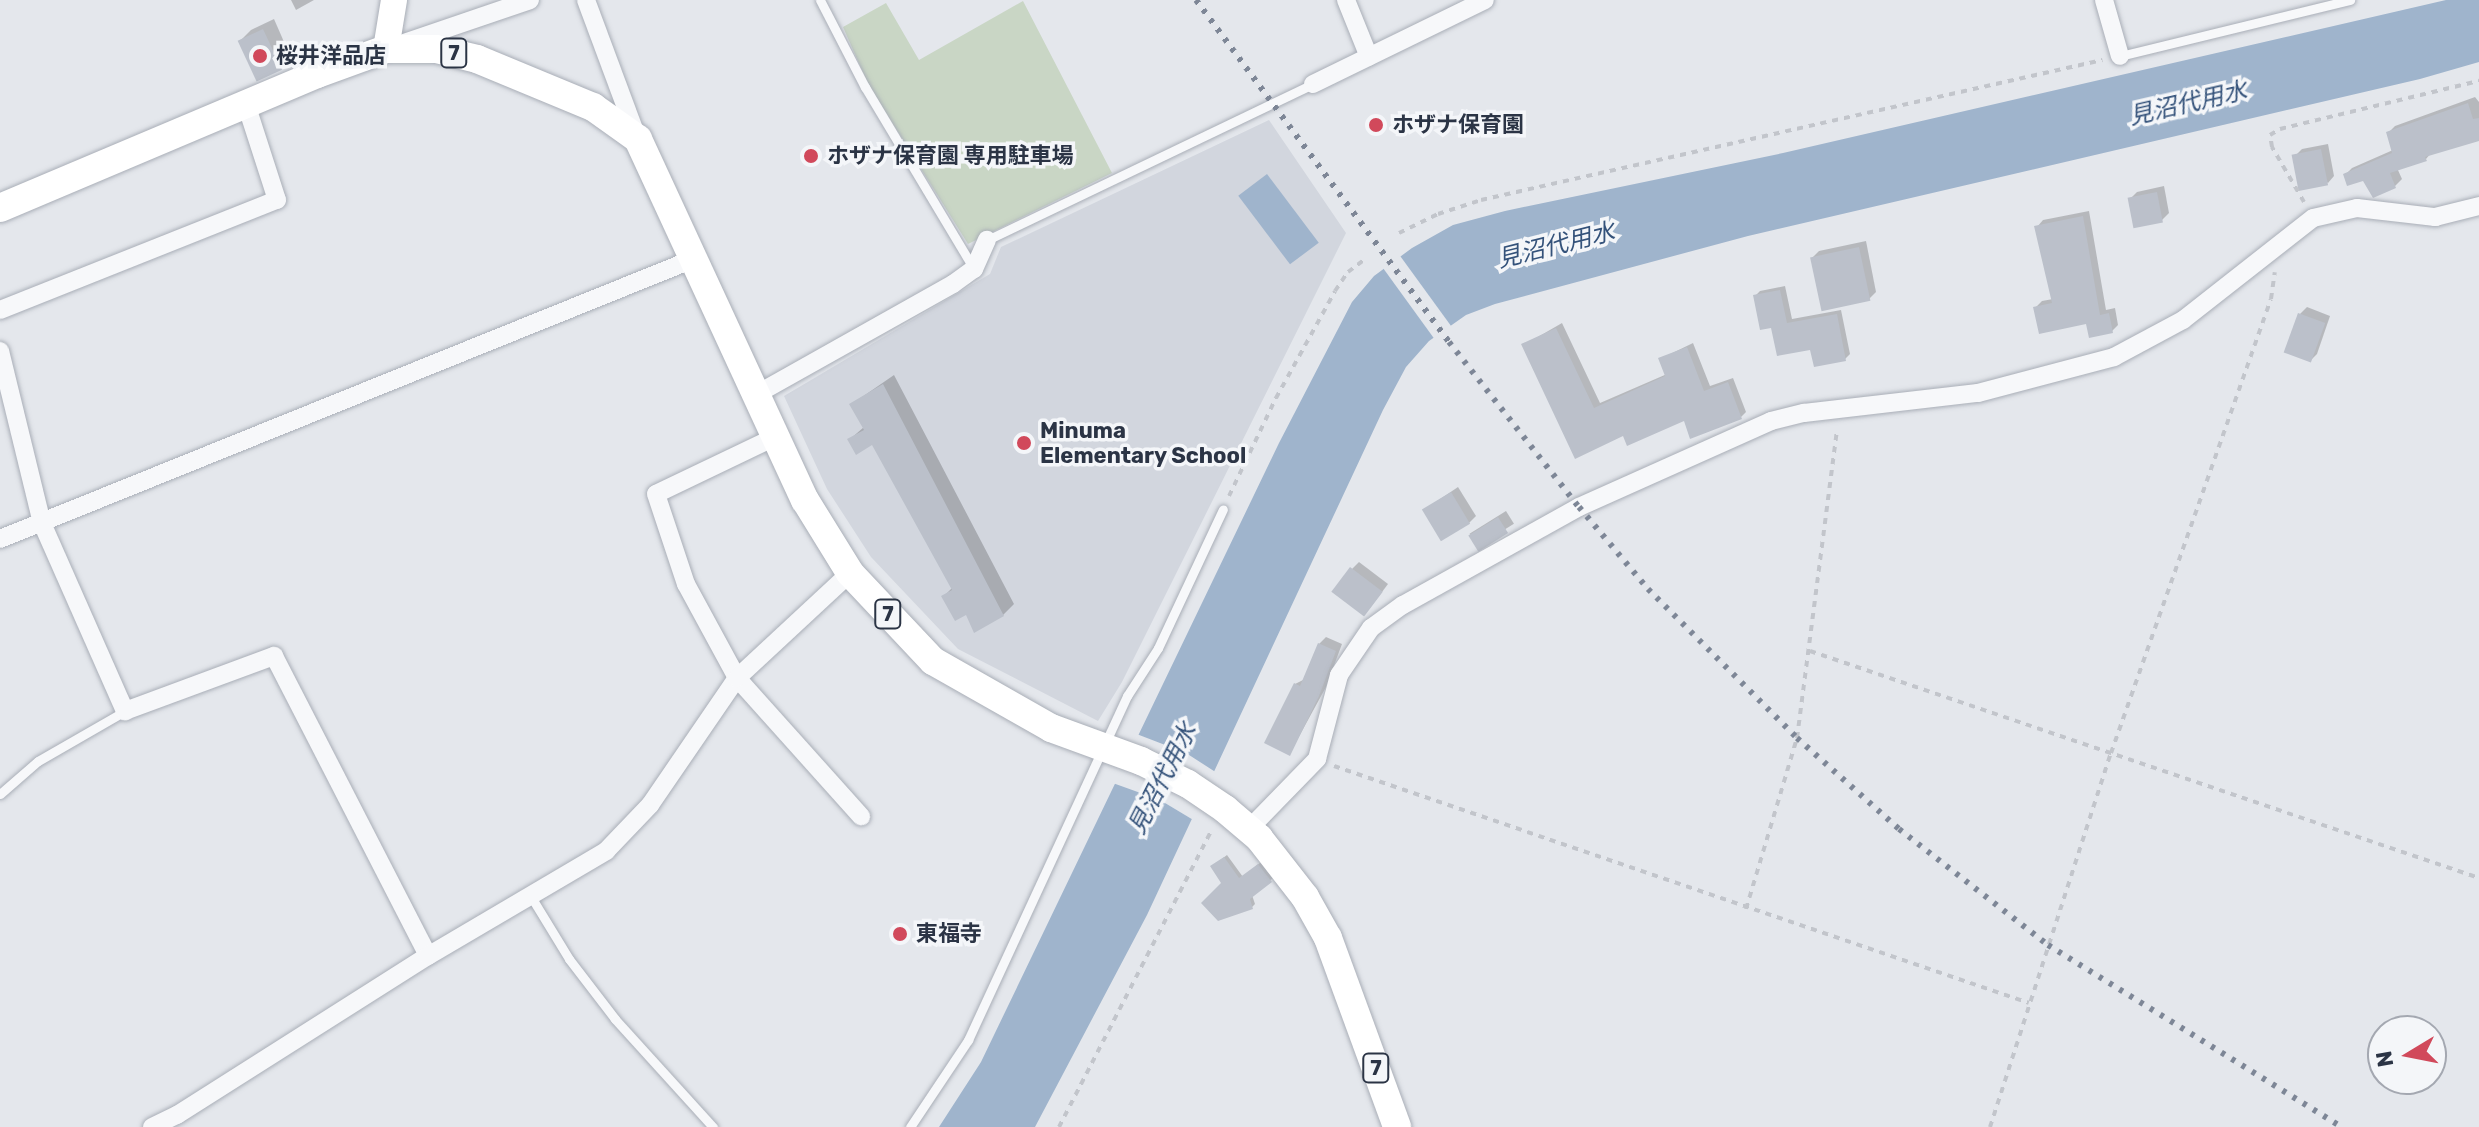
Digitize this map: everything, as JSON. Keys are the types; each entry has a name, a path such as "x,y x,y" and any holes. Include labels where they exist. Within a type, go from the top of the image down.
{"main road":[{"path":"386,49 394,0"},
{"name":"7","path":"0,208 246,104 386,49 436,49 477,59 593,107 638,139 696,258 805,500 850,573 933,661 1013,709 1161,770 1221,806 1249,829 1294,880 1328,938 1397,1127"}],"street":[{"path":"386,49 530,0"},
{"path":"586,0 638,139"},
{"path":"1346,0 1369,57"},
{"path":"1313,84 1485,0"},
{"path":"2104,0 2120,56"},
{"path":"0,310 277,200 246,104"},
{"path":"1249,829 1317,759 1339,675 1361,637 1387,615 1597,498 1771,421 1839,409 1978,393 2114,357 2183,320 2313,218 2357,208 2435,217 2479,206"},
{"path":"757,394 974,269 987,240"},
{"path":"0,539 696,258"},
{"path":"0,351 42,523 125,711 274,656 428,956"},
{"path":"777,436 656,494 686,584 737,678 861,816"},
{"path":"152,1127 177,1115 428,956 606,851 650,805 737,678 850,573"}],"lane":[{"path":"820,0 871,99 974,269"},
{"path":"2120,56 2350,0"},
{"path":"987,240 1313,84"},
{"path":"910,1127 968,1040 1109,750 1127,696 1158,648 1223,509"},
{"path":"0,794 38,761 125,711"},
{"path":"530,894 569,959 615,1019 713,1127"}],"path":[{"path":"1399,233 1438,214 1481,200 2120,56"},
{"path":"2313,218 2272,147 2270,135 2280,129 2479,81"},
{"path":"1990,1127 2111,753 2271,299 2276,279 2274,246"},
{"path":"1223,509 1276,398 1335,291 1348,272 1364,260"},
{"path":"1746,909 1791,761 1800,713 1839,409"},
{"path":"1810,651 2479,878"},
{"path":"1317,759 1746,909 2029,1003"},
{"path":"1059,1127 1221,806"}],"shaded area":[{"name":"Minuma Elementary School","path":"1269,120 1346,233 1122,682 1098,721 958,649 871,557 827,489 784,396 990,274 1001,247"}],"green space":[{"path":"1023,1 1112,173 968,244 868,84 843,27 886,3 919,60"}],"water":[{"name":"見沼代用水","path":"2446,0 2479,0 2479,62 2420,79 1748,236 1495,304 1466,315 1429,341 1406,367 1383,410 1147,915 1035,1127 939,1127 981,1062 1279,443 1352,302 1374,276 1412,248 1453,225 1505,211 1783,153"},
{"path":"1267,174 1319,243 1290,264 1238,196"}],"pier":[{"path":"1398,253 1453,329 1436,341 1381,265"},
{"path":"1134,733 1186,753 1217,773 1195,821 1160,800 1110,782"}],"building":[{"name":"桜井洋品店","path":"263,29 282,70 257,82 238,41"},
{"path":"2468,103 2473,119 2479,118 2479,141 2425,157 2427,161 2390,173 2396,188 2373,198 2363,181 2347,186 2343,174 2392,153 2386,132"},
{"path":"2321,149 2328,185 2299,191 2292,155"},
{"path":"2157,192 2163,222 2133,228 2128,198"},
{"path":"2083,216 2100,315 2109,313 2113,333 2089,338 2086,324 2039,334 2033,307 2052,303 2034,226"},
{"path":"1859,247 1870,301 1822,311 1810,257"},
{"path":"1780,290 1787,323 1837,314 1846,361 1814,367 1810,350 1777,356 1771,328 1760,330 1753,295"},
{"path":"2298,313 2325,323 2311,362 2284,352"},
{"path":"1556,328 1594,408 1665,376 1658,358 1687,347 1704,391 1728,382 1742,419 1690,439 1684,421 1627,446 1623,436 1575,459 1521,344"},
{"path":"883,384 1004,616 974,633 966,615 955,621 941,596 952,590 872,445 856,455 847,439 864,430 849,404"},
{"path":"1451,492 1470,524 1441,541 1422,510"},
{"path":"1498,517 1508,533 1478,552 1468,536"},
{"path":"1350,567 1383,592 1364,616 1331,592"},
{"path":"1318,643 1336,651 1319,696 1290,756 1264,743 1294,683 1300,686"},
{"path":"1224,857 1239,878 1258,864 1272,882 1250,899 1253,909 1218,921 1201,903 1221,883 1210,866"}],"railway":[{"path":"1196,0 1449,342 1579,507 1648,589 1797,738 1899,829 2048,945 2342,1127"}],"place":[{"name":"桜井洋品店","path":"260,56"},
{"name":"ホザナ保育園","path":"1376,125"},
{"name":"ホザナ保育園 専用駐車場","path":"811,156"},
{"name":"Minuma Elementary School","path":"1024,443"},
{"name":"東福寺","path":"900,934"}]}
